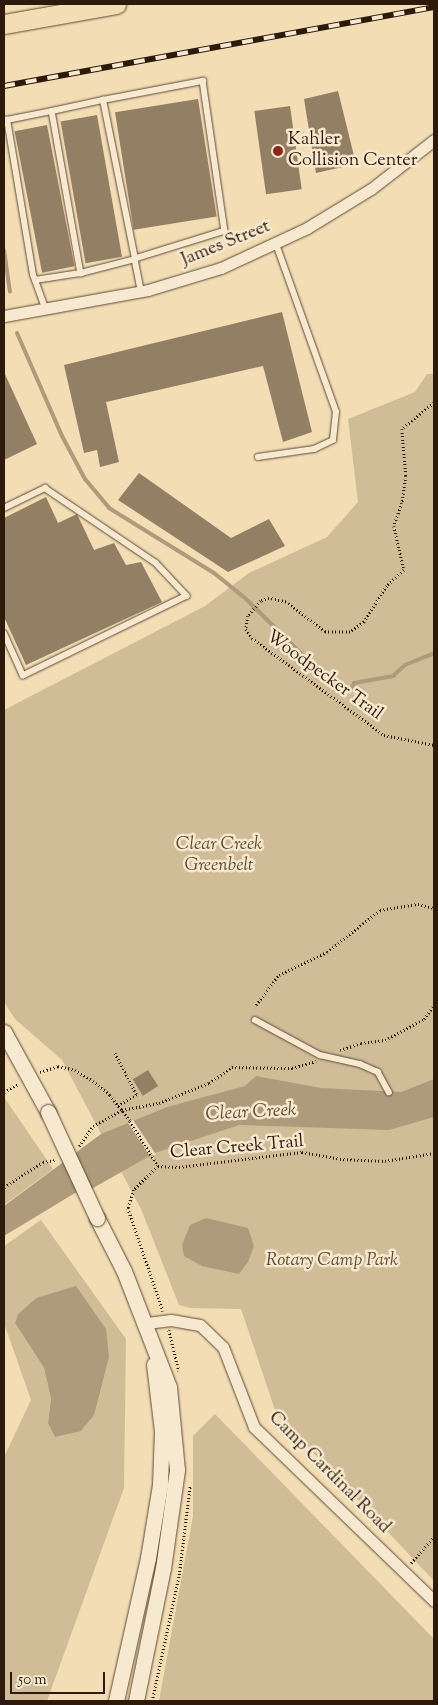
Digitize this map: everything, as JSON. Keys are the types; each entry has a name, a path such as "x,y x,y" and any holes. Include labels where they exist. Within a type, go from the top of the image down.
{"main road":[{"path":"4,24 63,8 116,4"}],"street":[{"name":"James Street","path":"4,316 141,291 222,268 276,244 371,189 434,140"},
{"path":"4,1032 48,1112 147,1323 169,1388 177,1470 163,1568 136,1701"},
{"name":"Camp Cardinal Road","path":"147,1323 170,1320 200,1325 222,1346 254,1427 434,1601"},
{"path":"116,1701 148,1558 160,1485 162,1430 147,1323"}],"lane":[{"path":"35,280 81,273 135,259 225,231 202,81 6,120 35,280 45,308"},
{"path":"103,100 141,291"},
{"path":"52,110 81,273"},
{"path":"258,457 314,449 333,440 336,412 276,244"},
{"path":"4,508 46,488 156,563 187,596 23,676 4,634"},
{"path":"254,1020 320,1055 360,1064 378,1072 389,1092"}],"path":[{"name":"Woodpecker Trail","path":"434,403 402,429 406,476 402,503 394,526 404,570 387,586 364,622 350,632 325,632 286,602 260,600 248,616 246,629 252,638 384,735 434,745"},
{"path":"256,1005 279,975 327,952 380,910 418,904 434,908"},
{"path":"122,1110 158,1103 209,1082 232,1067 292,1068 315,1064 320,1055 361,1043 385,1040 424,1019 434,1005"},
{"path":"115,1053 137,1095 118,1106"},
{"name":"Clear Creek Trail","path":"4,1092 46,1068 58,1066 75,1070 93,1081 122,1110 158,1166 179,1167 302,1152 340,1159 385,1161 434,1153"},
{"path":"132,1194 158,1166"},
{"path":"403,1571 434,1537"}],"green space":[{"name":"Clear Creek Greenbelt","path":"427,374 434,374 434,1581 276,1413 241,1309 190,1308 179,1305 141,1209 62,1060 15,1019 4,1002 4,710 205,606 249,573 327,537 358,502 348,419 415,392"},
{"path":"4,1097 53,1169 4,1205"},
{"path":"41,1220 126,1339 124,1488 47,1701 4,1701 4,1457 31,1400 4,1323 4,1246","holes":["36,1298 81,1431 48,1423 51,1399 44,1368 15,1323 18,1314"]},
{"path":"215,1414 434,1639 434,1701 159,1701 193,1516 193,1436"}],"water":[{"name":"Clear Creek","path":"256,1076 321,1088 401,1092 434,1079 434,1117 389,1130 239,1125 155,1153 93,1188 75,1193 4,1236 4,1206 101,1134 167,1107 245,1086"},
{"path":"206,1218 248,1228 254,1246 248,1262 239,1274 202,1266 184,1256 182,1245 190,1225"},
{"path":"76,1286 106,1329 109,1357 94,1415 81,1431 55,1437 48,1423 51,1399 44,1368 15,1323 18,1314 36,1298"}],"pier":[{"path":"133,1120 156,1155 149,1155 128,1123"}],"building":[{"path":"338,91 356,164 316,173 304,99"},
{"path":"198,99 217,217 134,230 115,112"},
{"name":"Kahler Collision Center","path":"290,106 302,189 266,194 254,111"},
{"path":"97,115 122,257 86,263 61,121"},
{"path":"47,125 74,266 42,273 15,131"},
{"path":"282,312 312,432 283,442 263,366 106,402 119,462 100,467 97,450 84,453 64,365"},
{"path":"4,372 37,444 4,460"},
{"path":"139,473 231,538 269,519 285,546 228,572 118,500"},
{"path":"46,497 58,523 77,514 94,550 114,543 126,565 141,562 162,602 26,665 4,617 4,518"},
{"path":"148,1070 158,1086 143,1096 133,1080"}],"waterway":[{"path":"4,250 10,292"},
{"path":"17,333 62,436 85,479 109,508 214,573 244,597 340,692 350,691 354,683 393,676 405,665 434,653"}],"railway":[{"path":"4,86 434,7"}],"place":[{"name":"Kahler Collision Center","path":"278,151"}],"park label":[{"name":"Rotary Camp Park","path":"332,1261"}]}
